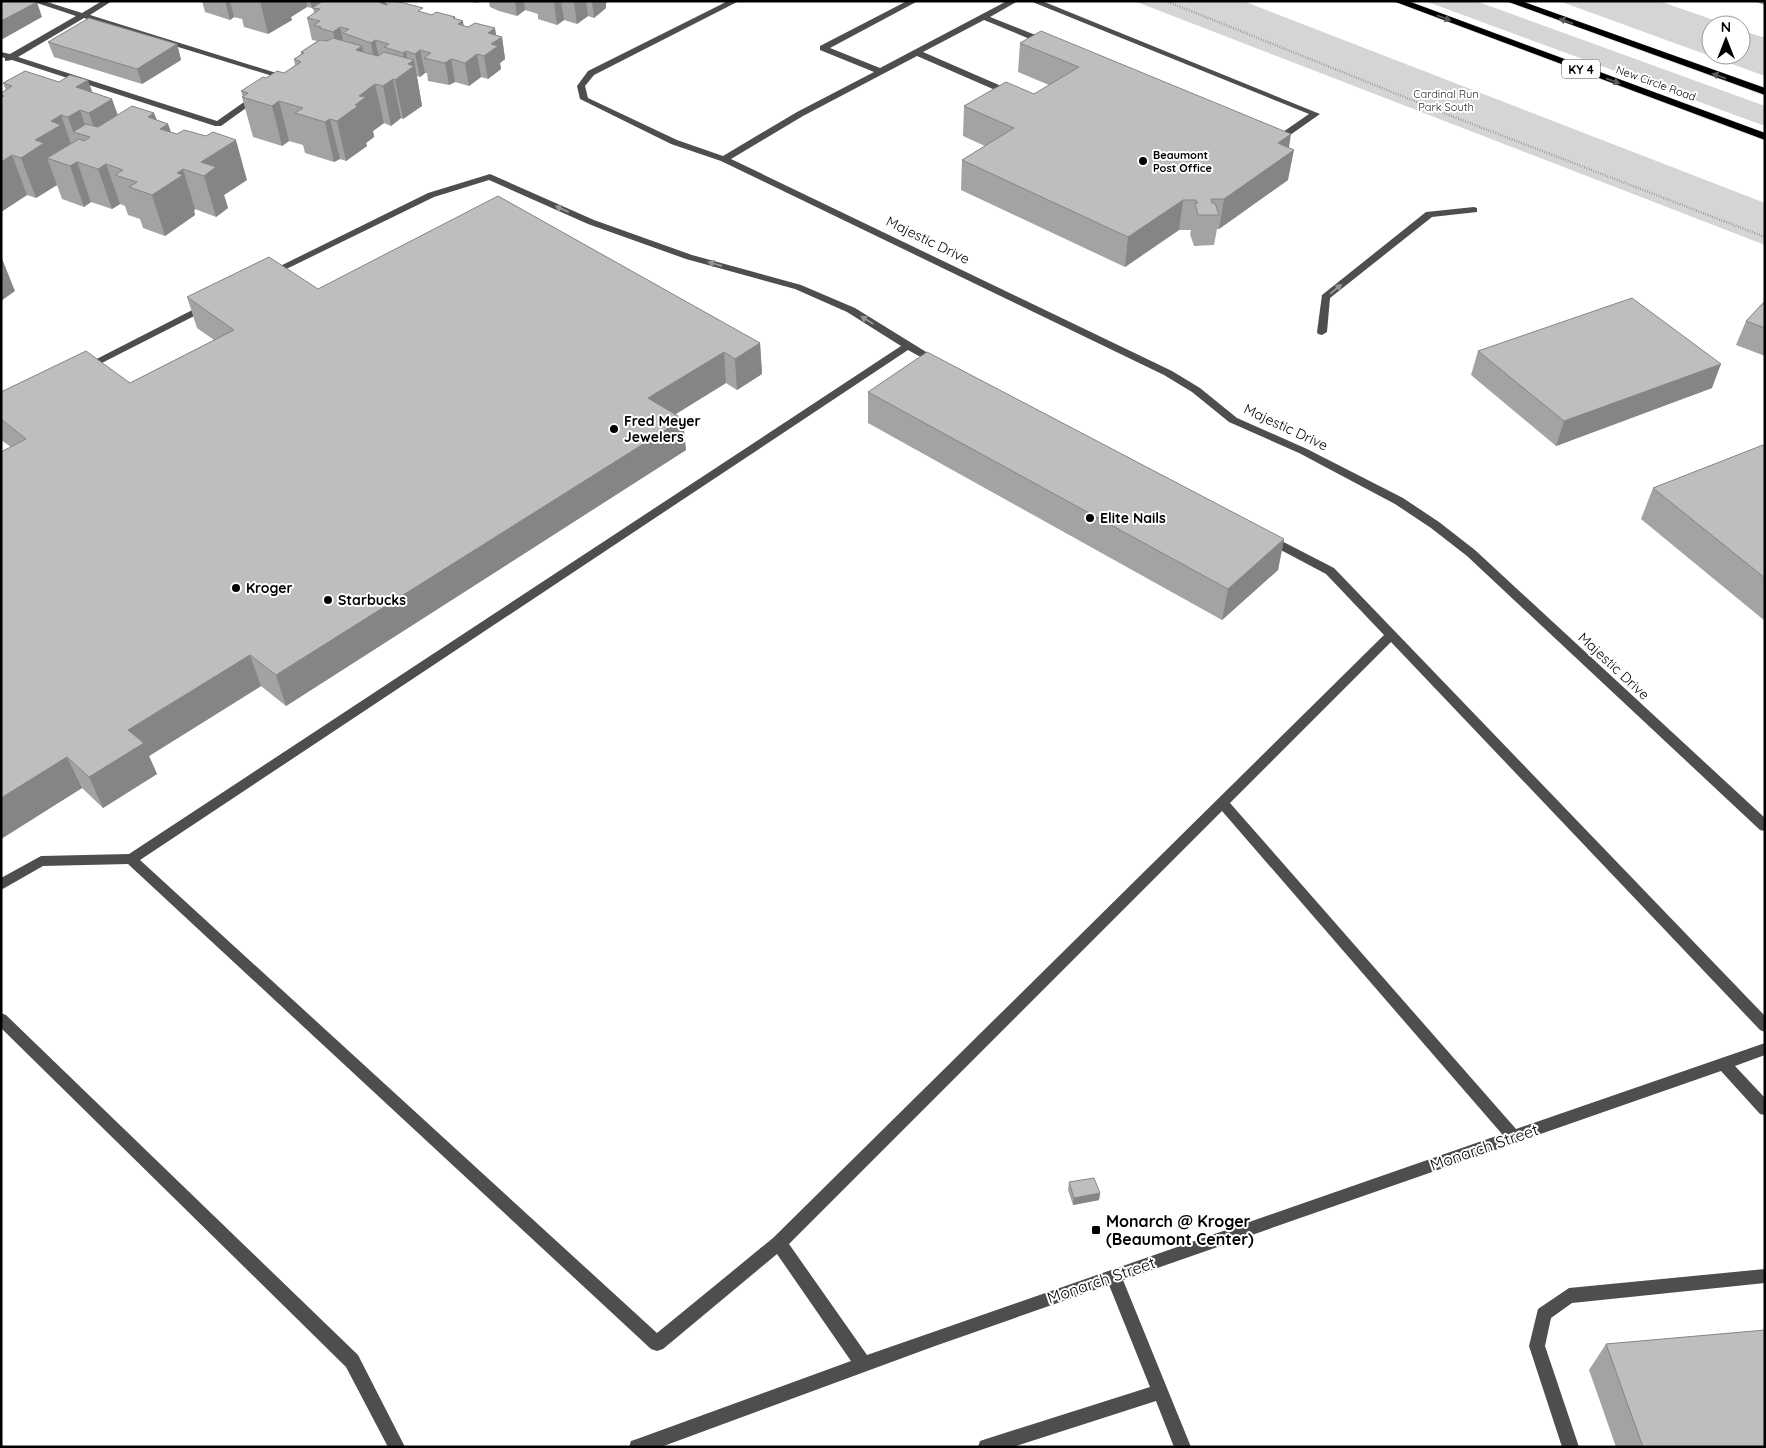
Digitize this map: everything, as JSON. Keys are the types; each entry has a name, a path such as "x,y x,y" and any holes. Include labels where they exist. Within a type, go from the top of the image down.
{"highway":[{"name":"New Circle Road","path":"1398,1 1765,137"},
{"path":"1512,1 1765,92"}],"street":[{"path":"35,1 284,77 277,82"},
{"path":"1,63 108,1"},
{"name":"Majestic Drive","path":"735,1 591,73 581,86 584,99 674,142 724,159 1168,373 1196,390 1233,420 1303,451 1400,501 1435,525 1470,553 1765,826"},
{"path":"879,71 823,48 914,1"},
{"path":"724,159 800,114 1014,1"},
{"path":"1034,1 1316,114 1280,138 1262,130"},
{"path":"984,17 1056,46"},
{"path":"916,52 1025,99"},
{"path":"1,54 218,124 262,93"},
{"path":"263,277 431,195 490,177 591,222 689,257 798,287 851,310 908,346 952,370"},
{"path":"1322,332 1325,297 1429,214 1474,210"},
{"path":"78,372 219,300"},
{"path":"1,885 41,861 131,859 908,346"},
{"path":"1259,533 1330,571 1765,1026"},
{"path":"131,859 656,1343 780,1243 1392,635"},
{"path":"1222,802 1514,1137"},
{"path":"1,1020 352,1361 397,1447"},
{"name":"Monarch Street","path":"637,1447 1113,1276 1765,1049"},
{"path":"1724,1064 1765,1109"},
{"path":"780,1243 864,1364"},
{"path":"1113,1276 1183,1447"},
{"path":"1572,1447 1537,1346 1544,1314 1569,1296 1765,1276"},
{"path":"986,1447 1160,1392"}],"path":[{"path":"1166,1 1454,117 1765,237"}],"green space":[{"name":"Cardinal Run Park South","path":"1134,1 1243,1 1765,203 1765,245"},
{"path":"1425,1 1476,1 1765,106 1765,126"},
{"path":"1559,1 1659,1 1701,16 1701,53"},
{"path":"1751,33 1765,38 1765,76 1735,65 1751,65"}],"building":[{"path":"1,1 36,1 37,2 1,21"},
{"path":"323,1 380,1 378,2 386,5 392,1 404,3 423,8 418,11 432,15 436,12 455,17 453,18 463,21 458,24 468,27 475,23 495,28 488,33 502,37 491,44 498,46 484,56 477,54 465,63 451,59 445,63 424,58 431,53 420,50 415,54 406,51 403,53 384,47 389,44 375,40 371,43 343,33 349,29 340,27 333,32 319,28 321,27 314,25 320,21 307,18 320,9 312,8"},
{"path":"89,18 177,44 137,69 48,42"},
{"name":"Beaumont Post Office","path":"1041,31 1291,134 1278,143 1294,150 1224,199 1211,199 1212,203 1215,203 1219,215 1198,215 1195,203 1198,203 1196,200 1183,200 1128,237 962,160 1014,128 964,106 1006,82 1034,94 1079,67 1020,43"},
{"path":"333,38 362,46 356,50 378,56 384,52 414,60 408,64 414,66 383,86 375,84 359,96 366,97 355,105 358,106 337,121 330,119 325,122 295,113 303,108 279,101 272,106 242,97 248,93 241,91 263,77 266,78 277,71 284,73 301,62 294,59 304,53 301,52 320,40 327,41"},
{"path":"25,71 59,82 70,75 88,80 76,87 112,99 89,113 80,110 68,117 61,115 51,121 61,125 35,140 44,143 21,158 12,155 1,162 1,97 4,96 1,93 12,86 3,83"},
{"path":"132,106 154,113 148,117 168,124 160,129 177,134 184,130 206,136 213,132 236,140 201,162 216,167 204,176 183,169 177,173 183,175 152,195 129,187 137,182 115,175 123,170 106,164 98,169 77,162 70,166 47,158 79,139 84,141 90,137 73,132 86,124 98,127"},
{"name":"Kroger","path":"498,196 760,343 735,359 724,352 648,398 683,419 276,675 250,655 128,730 144,743 89,777 67,757 1,798 1,452 26,439 1,419 1,392 86,351 130,383 234,330 187,297 269,257 318,289"},
{"path":"1632,298 1721,364 1564,421 1478,351"},
{"path":"1765,301 1765,328 1746,321"},
{"path":"927,352 1284,539 1228,589 868,392"},
{"path":"1763,445 1765,446 1765,578 1653,488"},
{"path":"1094,1178 1100,1193 1074,1198 1069,1182"},
{"path":"1765,1330 1765,1447 1643,1447 1606,1344"}],"place":[{"name":"Beaumont Post Office","path":"1143,161"},
{"name":"Fred Meyer Jewelers","path":"614,429"},
{"name":"Elite Nails","path":"1090,518"},
{"name":"Kroger","path":"236,588"},
{"name":"Starbucks","path":"328,600"},
{"name":"Monarch @ Kroger (Beaumont Center)","path":"1096,1230"}]}
